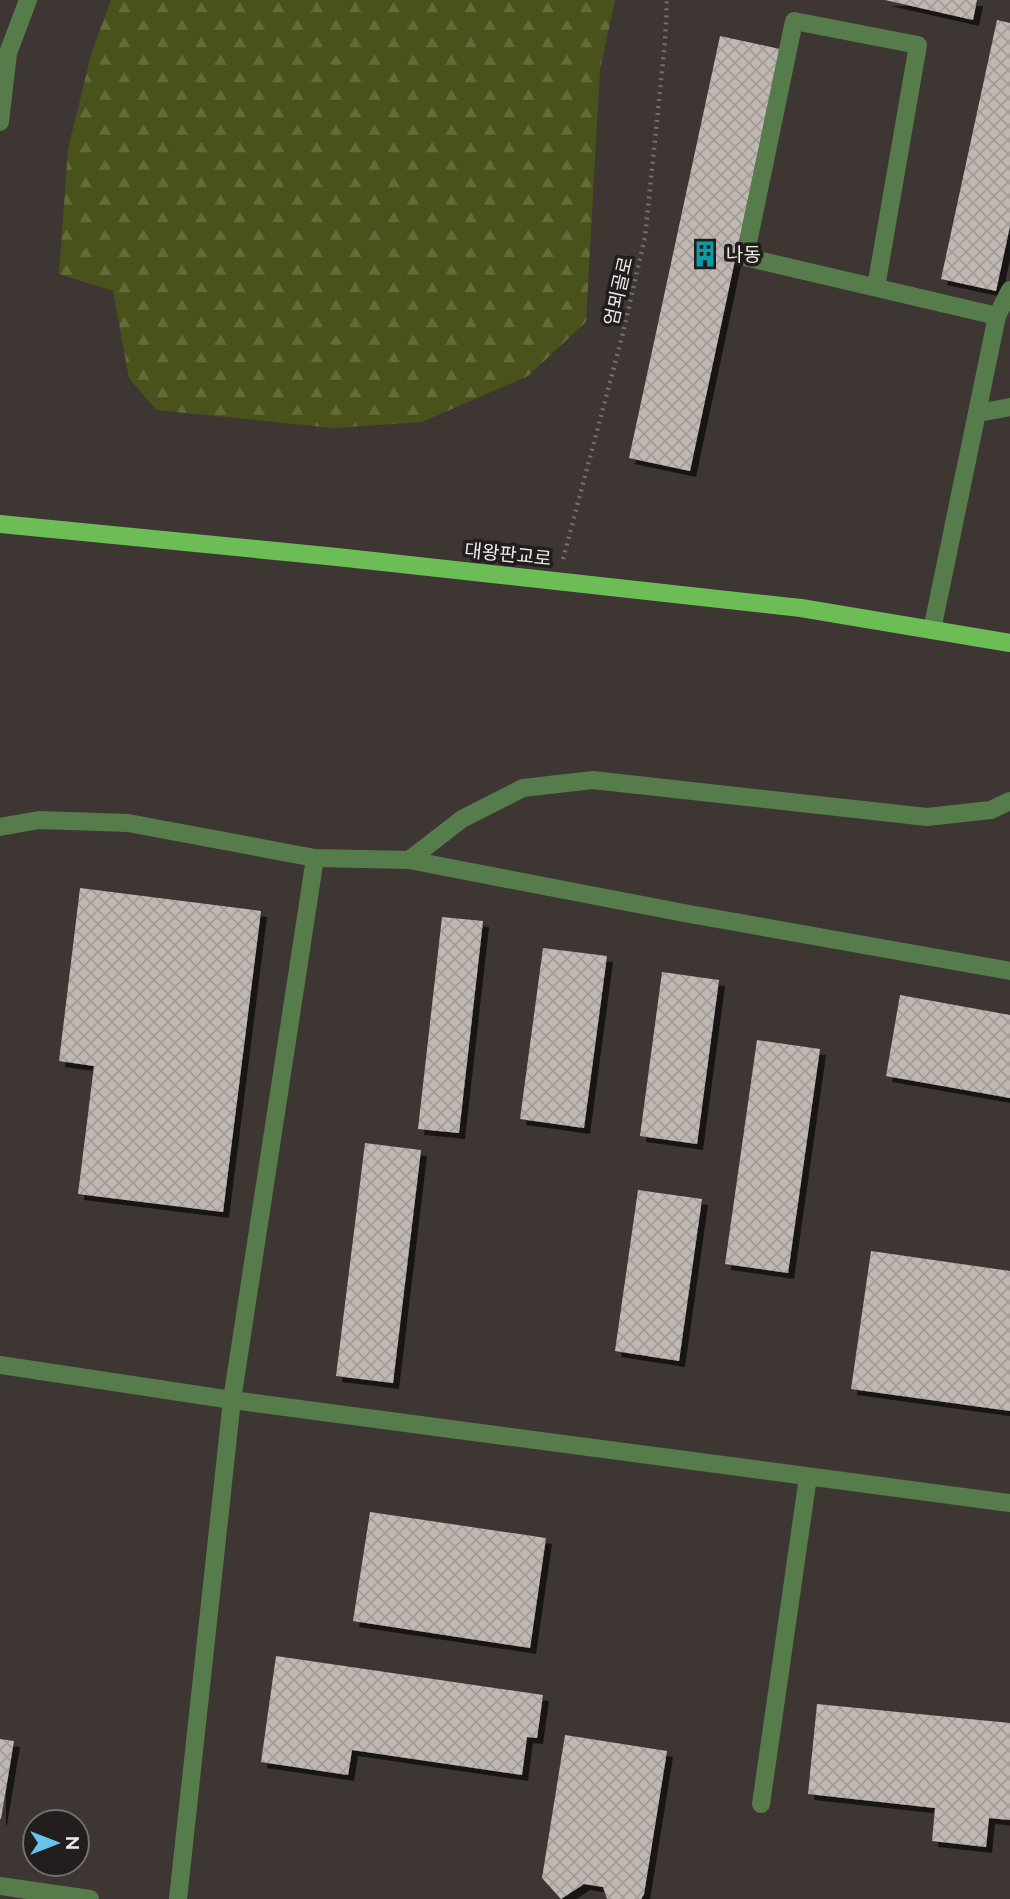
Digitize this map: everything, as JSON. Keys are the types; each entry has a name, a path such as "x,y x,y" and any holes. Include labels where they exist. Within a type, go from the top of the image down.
{"main road":[{"name":"대왕판교로","path":"0,524 557,580 801,608 1010,643"}],"street":[{"path":"0,122 8,53 28,0"},
{"path":"876,288 918,46 794,21 745,257 876,288 998,316"},
{"path":"932,630 998,316 1010,290"},
{"path":"978,413 1010,407"},
{"path":"410,860 462,819 523,788 593,779 927,817 991,810 1010,801"},
{"path":"0,827 38,820 128,822 314,858 410,860 684,913 1010,971"},
{"path":"178,1899 232,1400 314,858"},
{"path":"0,1365 232,1400 1010,1503"},
{"path":"761,1804 808,1478"},
{"path":"0,1886 90,1899"}],"path":[{"name":"엄뫼골로","path":"557,580 622,337 645,237 667,0"}],"green space":[{"path":"111,0 615,0 600,70 586,322 528,376 422,422 334,428 156,410 129,378 113,291 59,274 68,149 92,51"}],"building":[{"path":"885,0 977,0 973,20"},
{"path":"997,20 1010,23 1010,226 996,291 941,279"},
{"name":"나동","path":"720,36 780,49 690,471 629,458"},
{"path":"80,888 261,911 223,1212 78,1194 94,1066 59,1061"},
{"path":"442,917 483,921 459,1133 418,1129"},
{"path":"543,948 607,956 584,1128 520,1119"},
{"path":"662,972 719,980 697,1144 640,1136"},
{"path":"900,995 1010,1015 1010,1098 886,1076"},
{"path":"757,1040 820,1049 788,1273 725,1264"},
{"path":"365,1143 421,1150 393,1383 336,1376"},
{"path":"638,1190 702,1199 679,1361 615,1351"},
{"path":"871,1251 1010,1271 1010,1411 851,1389"},
{"path":"370,1512 546,1538 530,1648 353,1621"},
{"path":"276,1656 543,1695 537,1738 527,1737 522,1775 352,1750 348,1775 261,1762"},
{"path":"817,1704 1010,1723 1010,1820 989,1818 986,1847 932,1841 935,1808 808,1794"},
{"path":"565,1735 667,1751 641,1899 607,1899 603,1887 584,1884 561,1899 542,1878"},
{"path":"0,1739 14,1741 1,1819 0,1819"}],"place":[{"name":"나동","path":"705,254"}]}
